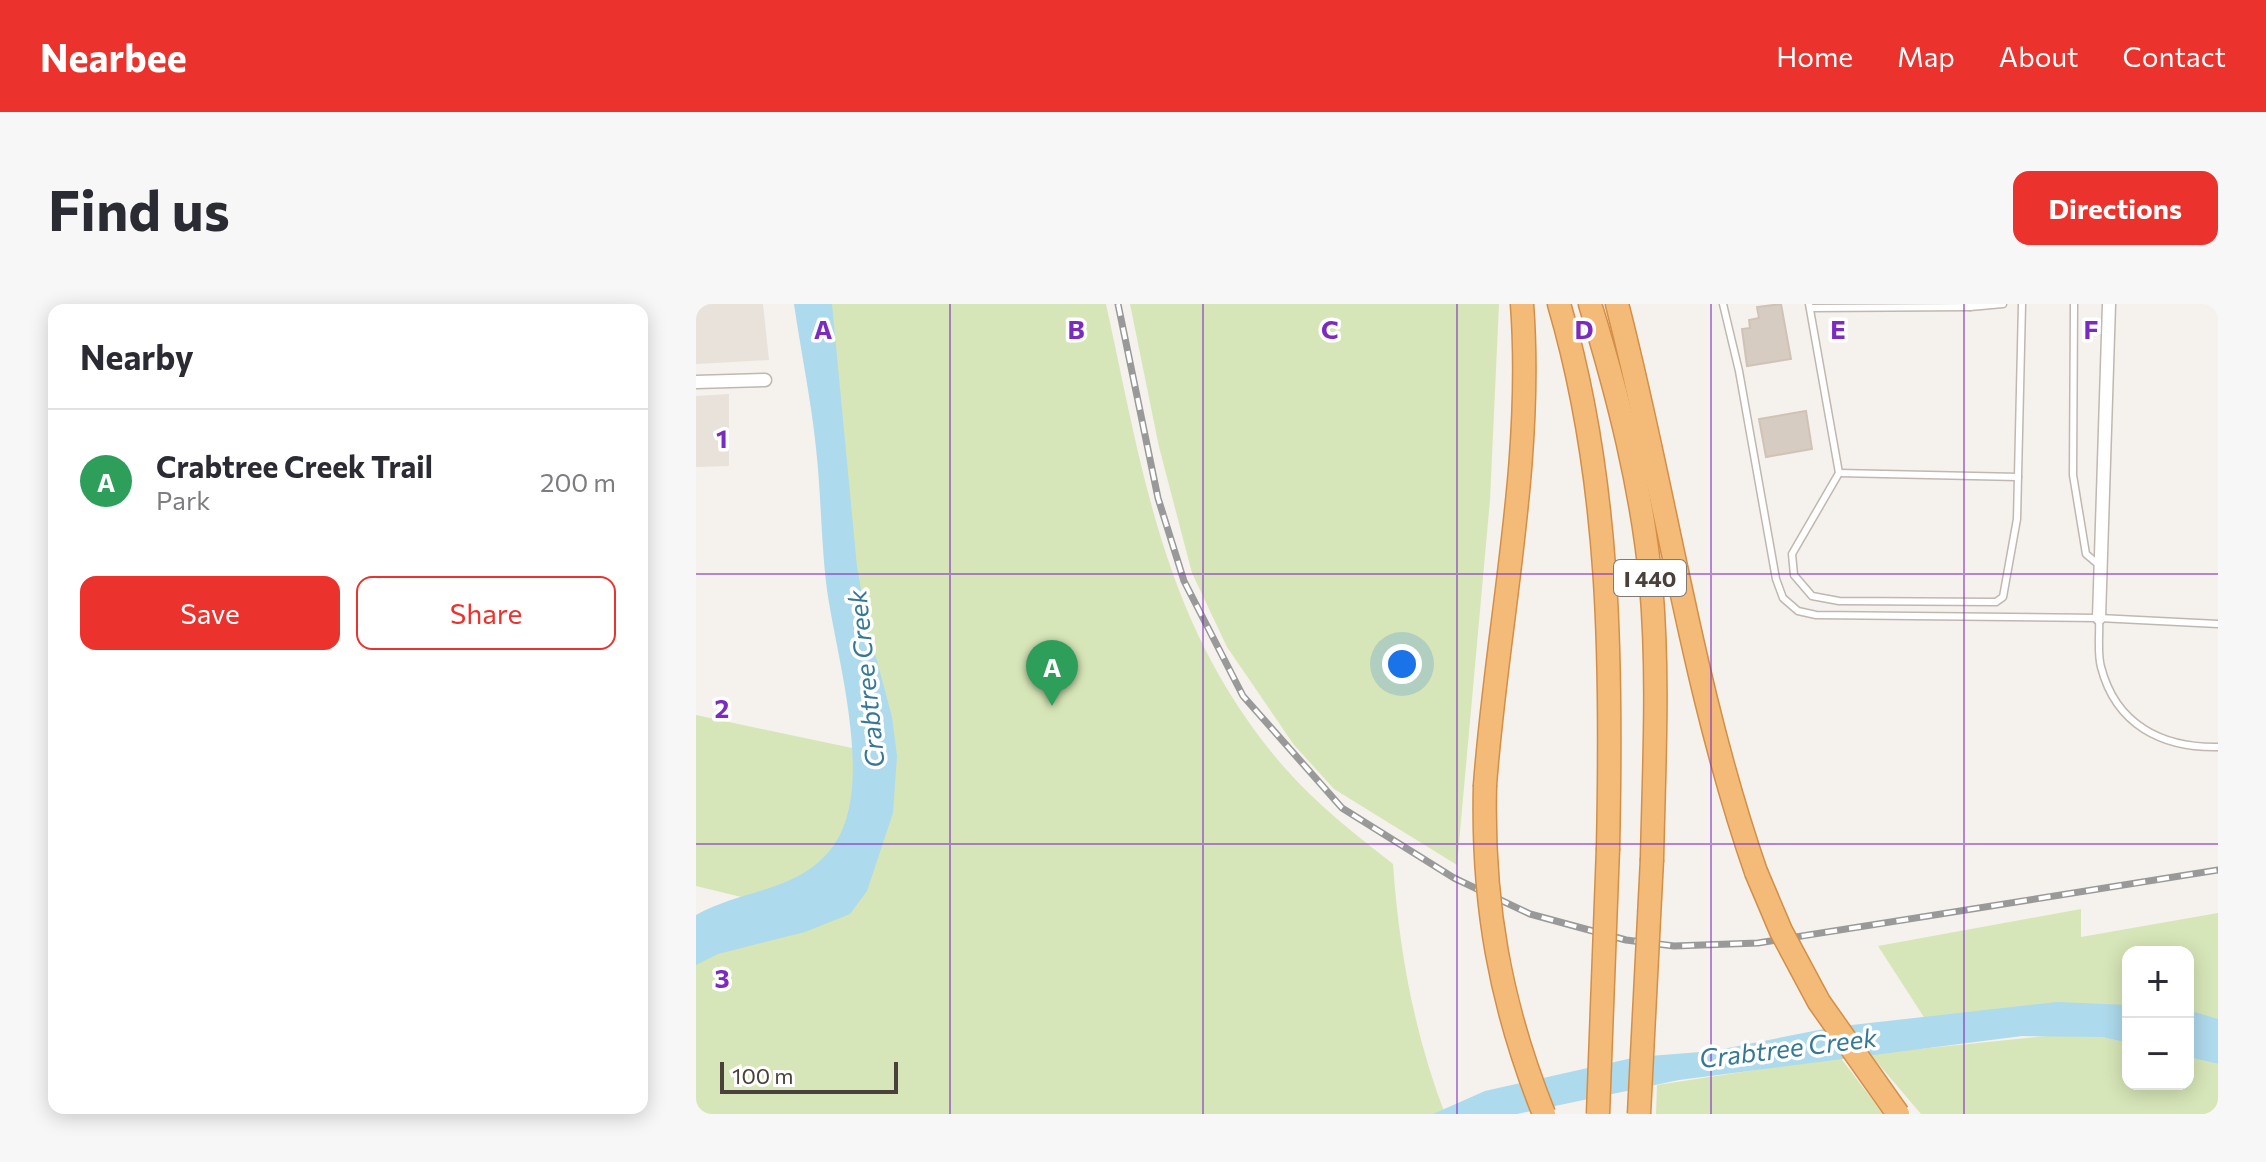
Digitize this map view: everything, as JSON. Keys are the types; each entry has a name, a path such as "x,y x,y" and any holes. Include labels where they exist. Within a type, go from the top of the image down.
{"highway":[{"path":"1522,304 1526,366 1524,437 1485,785 1484,848 1490,922 1502,989 1544,1114"},
{"name":"I 440","path":"1559,304 1577,377 1603,541 1612,690 1598,1114"},
{"name":"I 440","path":"1590,304 1629,449 1650,582 1655,674 1652,859 1639,1114"},
{"path":"1617,304 1640,391 1727,789 1781,931 1819,1002 1898,1114"}],"street":[{"path":"2099,618 2109,304"},
{"path":"696,382 765,380"}],"lane":[{"path":"1723,304 1739,371 1776,579 1783,598 1798,611 1848,617 2099,618 2218,624"},
{"path":"2003,304 1809,306 1839,473 1792,554 1794,575 1812,596 1839,601 1996,602 2003,597 2017,519 2022,304"},
{"path":"2074,304 2073,475 2086,554 2101,567"},
{"path":"1839,473 2018,477"},
{"path":"2099,618 2100,665 2114,702 2133,723 2161,738 2196,747 2218,747"}],"shaded area":[{"path":"696,304 763,304 769,360 696,364"},
{"path":"729,394 729,466 696,467 696,396"}],"green space":[{"path":"819,304 1106,304 1147,490 1164,548 1185,605 1211,660 1243,714 1296,781 1393,864 1399,928 1410,991 1425,1053 1445,1114 696,1114 696,919 783,907 696,886 696,715 871,752"},
{"path":"1130,304 1499,304 1490,500 1457,865 1334,789 1294,745 1227,647 1192,573 1159,447"},
{"path":"2081,909 2081,937 2218,913 2218,1037 2194,1028 2194,946 2122,946 2122,1023 1929,1025 1878,946"},
{"path":"2057,1035 2102,1037 2122,1042 2122,1090 2194,1090 2194,1058 2218,1064 2218,1114 1921,1114 1870,1054"},
{"path":"1840,1057 1883,1114 1656,1114 1657,1085"}],"water":[{"name":"Crabtree Creek","path":"794,304 832,304 857,567 867,623 892,717 897,756 893,813 867,891 850,914 805,932 718,954 696,965 696,915 788,881 820,860 834,845 846,819 852,787 849,716 826,582 816,448"},
{"name":"Crabtree Creek","path":"2057,1002 2122,1005 2122,1042 2102,1037 2022,1036 1679,1080 1517,1114 1433,1114 1485,1091 1637,1057 1713,1051 1834,1027"},
{"path":"2194,1012 2218,1019 2218,1064 2194,1058"}],"building":[{"path":"1781,304 1791,359 1747,366 1742,329 1750,328 1749,320 1759,318 1757,307"},
{"path":"1806,411 1812,449 1766,457 1759,419"}],"railway":[{"path":"1118,304 1158,498 1184,581 1243,696 1342,808 1454,878 1530,914 1626,940 1674,946 1758,943 2218,870"}],"place":[{"name":"Crabtree Creek Trail","path":"1052,706"}]}
